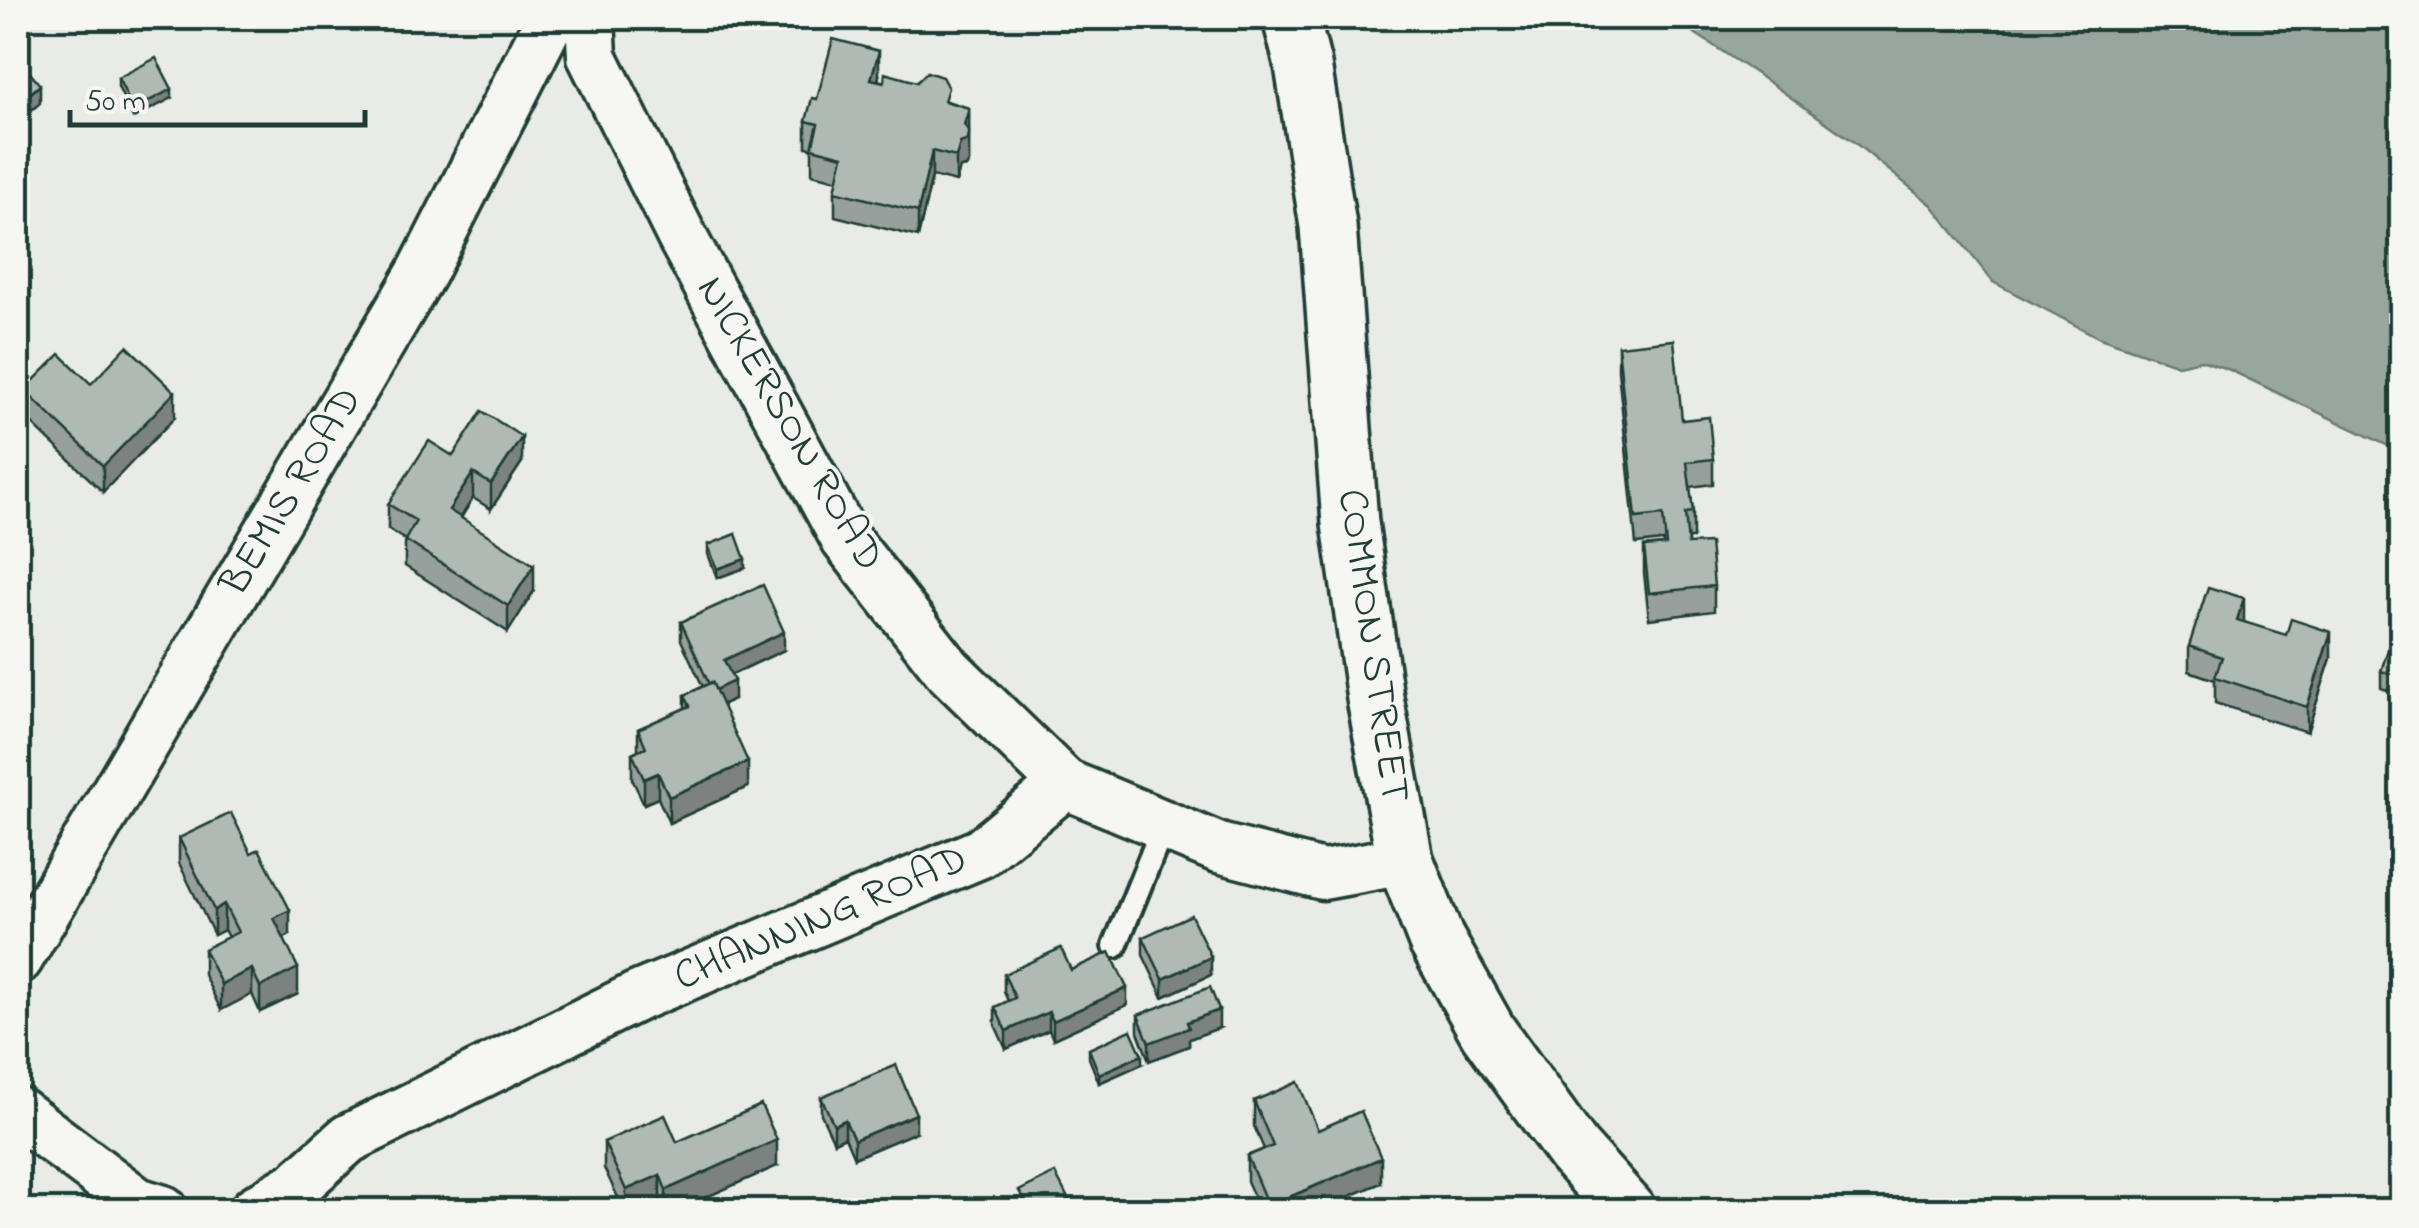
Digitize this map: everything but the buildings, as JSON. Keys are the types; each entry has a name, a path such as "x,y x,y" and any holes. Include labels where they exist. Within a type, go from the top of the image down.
{"main road":[{"name":"COMMON STREET","path":"1291,18 1303,66 1328,226 1350,524 1405,860 1436,939 1488,1032 1573,1150 1626,1210"}],"street":[{"name":"BEMIS ROAD","path":"18,959 422,272 551,18"},
{"name":"NICKERSON ROAD","path":"590,18 592,56 682,237 846,540 948,670 1065,784"},
{"path":"1065,784 1219,848 1323,874 1405,860"},
{"name":"CHANNING ROAD","path":"255,1210 297,1185 348,1139 636,997 980,853 1065,784"},
{"path":"18,1112 137,1202 164,1210"}],"lane":[{"path":"1115,946 1164,825"}],"shaded area":[{"path":"1672,18 2401,18 2401,452 2230,370 2201,360 2178,365 2100,338 1993,282 1932,205 1854,142"}]}
